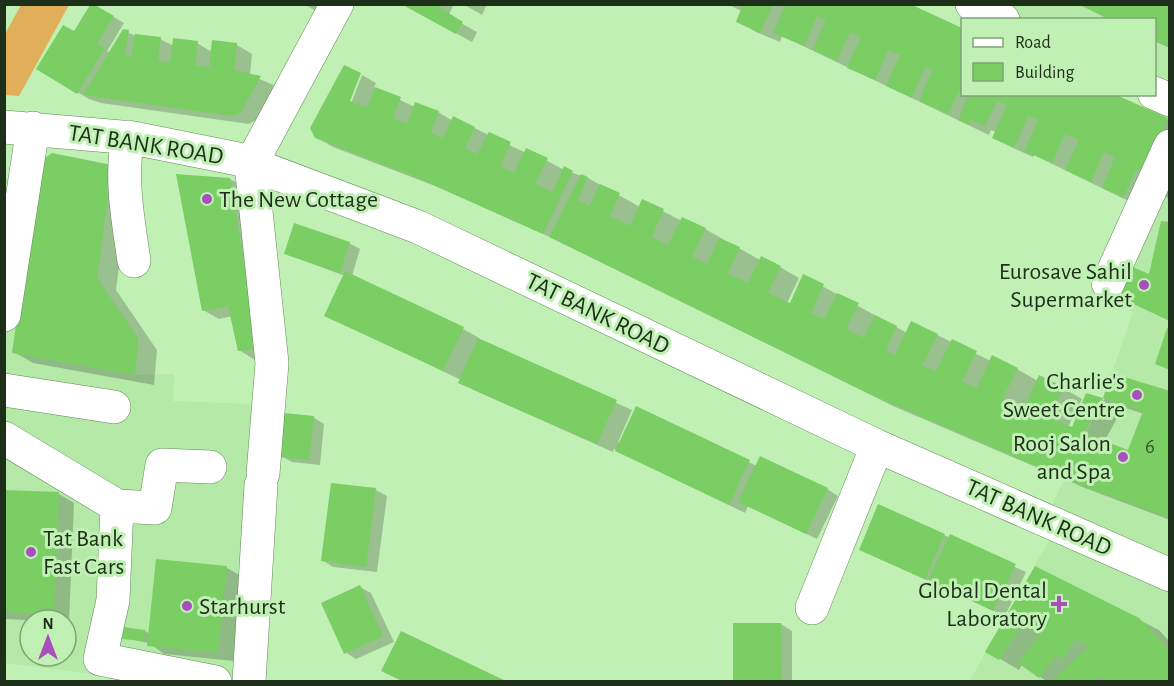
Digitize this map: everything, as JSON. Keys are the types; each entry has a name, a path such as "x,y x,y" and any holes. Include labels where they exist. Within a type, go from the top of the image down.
{"street":[{"path":"249,681 272,363 251,164 337,4"},
{"path":"972,4 999,18"},
{"path":"1156,93 1170,100"},
{"path":"4,315 19,127"},
{"name":"TAT BANK ROAD","path":"19,127 128,137 251,164 418,227 877,446 1170,575"},
{"path":"128,137 124,159 125,200 134,261"},
{"path":"1108,284 1170,146"},
{"path":"4,390 114,407"},
{"path":"4,438 117,506 155,508 162,465 210,467"},
{"path":"812,608 877,446"},
{"path":"117,506 113,600 100,659 214,681"}],"shaded area":[{"path":"21,5 69,5 19,96 5,95 5,34"},
{"path":"972,5 1169,5 1169,100 1156,94 1156,18 1001,18"},
{"path":"1169,115 1169,681 969,682 1064,514 1051,507 1103,398 1133,312 1090,292"},
{"path":"112,165 97,278 138,338 135,375 174,374 173,401 253,404 237,652 231,681 150,681 45,668 78,668 78,608 18,608 18,665 5,663 4,177 13,178"}],"building":[{"path":"401,4 434,4 463,22 456,34"},
{"path":"743,4 773,4 760,33 736,22"},
{"path":"786,4 910,4 961,28 961,87 948,114 919,101 932,70 925,67 912,98 886,86 900,55 888,50 875,80 847,68 861,37 850,32 837,61 813,50 826,20 817,16 804,46 773,33"},
{"path":"90,5 95,5 114,16 97,44 105,48 77,94 36,69 63,25 74,31"},
{"path":"1080,5 1170,5 1170,48 1156,41 1156,18 1107,18"},
{"path":"123,29 129,30 125,56 131,57 135,34 161,37 158,61 170,62 173,38 198,41 195,65 209,67 212,40 237,43 234,70 261,76 241,112 233,116 83,95"},
{"path":"344,65 361,73 350,101 367,107 375,87 401,97 393,118 407,124 415,102 439,111 431,133 443,138 453,116 475,127 465,148 477,154 489,132 511,142 500,166 514,173 526,148 548,158 535,184 552,192 564,166 573,171 543,234 418,178 315,138 310,128"},
{"path":"968,96 1118,96 1168,118 1145,172 1136,169 1124,197 1102,188 1115,157 1104,152 1091,182 1065,170 1079,140 1065,134 1052,163 1024,151 1038,120 1028,116 1014,148 992,138 1007,105 997,101 985,126 971,120 969,125 958,120"},
{"path":"52,153 112,165 97,278 138,338 135,375 12,353 39,162"},
{"path":"176,174 230,178 259,349 238,351 228,306 202,311"},
{"path":"581,174 588,177 578,200 589,206 600,184 620,193 610,216 630,226 642,199 664,209 652,237 668,245 682,217 706,228 692,257 707,264 719,238 740,247 728,274 748,283 761,256 781,266 768,293 790,303 803,274 824,284 811,313 824,319 837,293 859,303 846,329 864,338 875,315 897,326 886,350 895,355 911,321 938,334 922,366 936,371 952,339 977,351 962,382 977,388 992,355 1018,368 1003,398 1024,407 1039,375 1064,387 1049,417 1072,427 1086,393 1103,398 1111,373 1170,391 1170,518 1065,479 872,395 549,237","holes":["1103,398 1143,411 1128,450 1084,433"]},
{"name":"Eurosave Sahil Supermarket","path":"1161,221 1170,222 1170,321 1114,295 1128,265 1149,274"},
{"path":"294,223 350,242 340,273 284,254"},
{"path":"345,271 464,327 443,371 324,316"},
{"path":"1167,328 1170,329 1170,370 1155,364"},
{"path":"478,338 617,400 597,444 458,383"},
{"path":"636,406 750,460 729,505 615,451"},
{"path":"284,413 314,416 309,460 279,457"},
{"path":"760,456 828,488 806,534 738,502"},
{"path":"331,483 376,488 366,567 321,561"},
{"name":"Tat Bank Fast Cars","path":"4,490 59,492 54,608 18,608 18,613 4,612"},
{"path":"878,504 945,534 925,579 859,550"},
{"path":"950,534 1016,564 993,611 928,580"},
{"name":"Starhurst","path":"156,559 227,566 218,653 147,646"},
{"path":"1035,566 1139,618 1170,651 1170,682 1106,682 1101,676 1094,682 1051,682 1089,646 1076,639 1062,659 1056,656 1039,678 1018,663 1046,626 1028,616 999,660 985,652"},
{"path":"360,585 383,636 344,654 321,603"},
{"path":"733,623 781,623 782,682 733,682"},
{"path":"123,627 145,630 144,641 122,639"},
{"path":"401,631 508,682 404,682 381,671"}],"place":[{"name":"The New Cottage","path":"207,199"},
{"name":"Eurosave Sahil Supermarket","path":"1144,285"},
{"name":"Charlie's Sweet Centre","path":"1137,395"},
{"name":"Rooj Salon and Spa","path":"1123,457"},
{"name":"Tat Bank Fast Cars","path":"31,552"},
{"name":"Global Dental Laboratory","path":"1059,604"},
{"name":"Starhurst","path":"187,606"}]}
